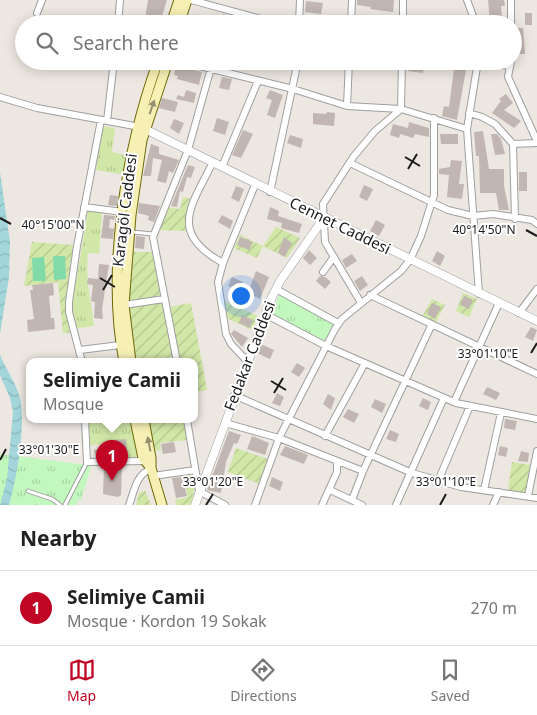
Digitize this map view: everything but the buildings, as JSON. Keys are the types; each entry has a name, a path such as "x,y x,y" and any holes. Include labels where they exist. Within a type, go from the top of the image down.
{"main road":[{"path":"174,15 179,0"},
{"path":"182,15 187,0"},
{"name":"Karagöl Caddesi","path":"123,358 116,298 124,212 141,127 156,70"},
{"path":"131,358 124,305 141,127 164,70"},
{"path":"136,423 144,461 152,471"},
{"path":"145,423 152,471 162,505"}],"street":[{"path":"37,13 42,0"},
{"path":"119,15 120,0"},
{"path":"191,0 246,15"},
{"path":"299,15 300,0"},
{"path":"351,15 352,0"},
{"path":"403,15 404,0"},
{"path":"462,0 467,0 473,15"},
{"path":"511,0 511,15"},
{"path":"81,358 74,336 69,308 84,207 104,120 112,70"},
{"path":"176,358 164,299 154,234 188,150 210,70"},
{"path":"218,70 293,89 347,106 402,109 467,129"},
{"path":"270,192 296,70"},
{"path":"347,106 349,70"},
{"path":"402,70 402,109"},
{"path":"476,70 467,129 479,294"},
{"path":"510,70 508,77 537,142 513,144"},
{"path":"222,167 258,81"},
{"path":"0,97 37,108 141,127"},
{"path":"361,303 333,258 324,239 323,204 350,163 375,131 402,109"},
{"path":"469,113 495,124 513,144 515,219"},
{"path":"255,505 279,438 338,323 401,271 410,260 422,236 430,202 434,195 434,118"},
{"name":"Cennet Caddesi","path":"141,127 255,185 322,215 537,321"},
{"path":"213,162 193,202 189,226 198,247 223,263"},
{"path":"350,163 448,210 473,216 493,214 535,221"},
{"path":"247,361 231,344 226,334 218,282 223,263 255,185"},
{"path":"84,207 124,212"},
{"name":"Fedakar Caddesi","path":"195,505 265,314 276,289 319,225 322,215"},
{"path":"323,272 333,258"},
{"path":"276,289 338,323"},
{"path":"519,312 537,289"},
{"path":"370,295 537,374"},
{"path":"124,305 164,299"},
{"path":"454,402 499,303"},
{"path":"265,314 326,346 454,402 537,419"},
{"path":"352,500 363,470 432,324"},
{"path":"80,350 120,344"},
{"path":"325,436 365,363"},
{"path":"234,396 412,473 438,481 537,498"},
{"path":"396,505 412,473 444,398"},
{"path":"438,481 470,406"},
{"path":"484,490 501,413"},
{"path":"225,422 279,438 337,462 363,470"},
{"path":"85,423 87,462 144,461"},
{"path":"188,423 199,491 225,505"},
{"path":"528,496 537,450"},
{"path":"322,505 337,472 337,462"},
{"path":"129,505 144,472 196,470"},
{"path":"330,490 362,505"},
{"path":"493,505 499,492"}],"lane":[{"path":"130,231 154,234"},
{"path":"65,505 87,462"},
{"path":"28,490 52,498 60,505"}],"green space":[{"path":"102,126 115,128 112,152 127,155 125,175 96,170"},
{"path":"183,197 191,199 186,219 187,231 158,230 167,207 180,209"},
{"path":"88,211 102,213 99,254 88,253 87,262 94,326 78,328 73,319 72,305"},
{"path":"276,227 300,238 287,258 263,246"},
{"path":"240,235 263,246 257,258 234,248"},
{"path":"32,242 74,245 65,305 70,333 63,333 58,282 24,286"},
{"path":"131,252 154,252 161,297 127,303"},
{"path":"53,256 65,256 66,279 54,280"},
{"path":"44,257 46,281 33,281 32,258"},
{"path":"463,293 477,299 469,317 456,311"},
{"path":"280,294 334,323 324,341 271,313"},
{"path":"432,299 445,305 435,324 422,317"},
{"path":"163,300 175,357 135,358 128,307"},
{"path":"222,300 258,316 252,330 225,317"},
{"path":"191,303 207,390 198,392 198,358 179,358 170,307"},
{"path":"88,423 132,423 137,456 134,458 113,458 109,442 90,446"},
{"path":"148,423 184,423 187,440 160,443 161,450 153,451"},
{"path":"236,448 268,459 259,484 228,472"},
{"path":"0,454 88,465 91,467 81,500 78,499 76,505 0,505"},
{"path":"512,462 531,465 526,493 508,490"},
{"path":"194,474 195,484 192,505 176,505 175,500 188,497 183,475"},
{"path":"145,490 151,505 136,505 139,493"}],"water":[{"path":"0,172 10,242 9,277 0,334"},
{"path":"0,355 18,392 22,409 20,452 9,505 0,505 7,479 13,412 10,398 0,375"}],"place":[{"name":"Selimiye Camii","path":"112,481"}]}
